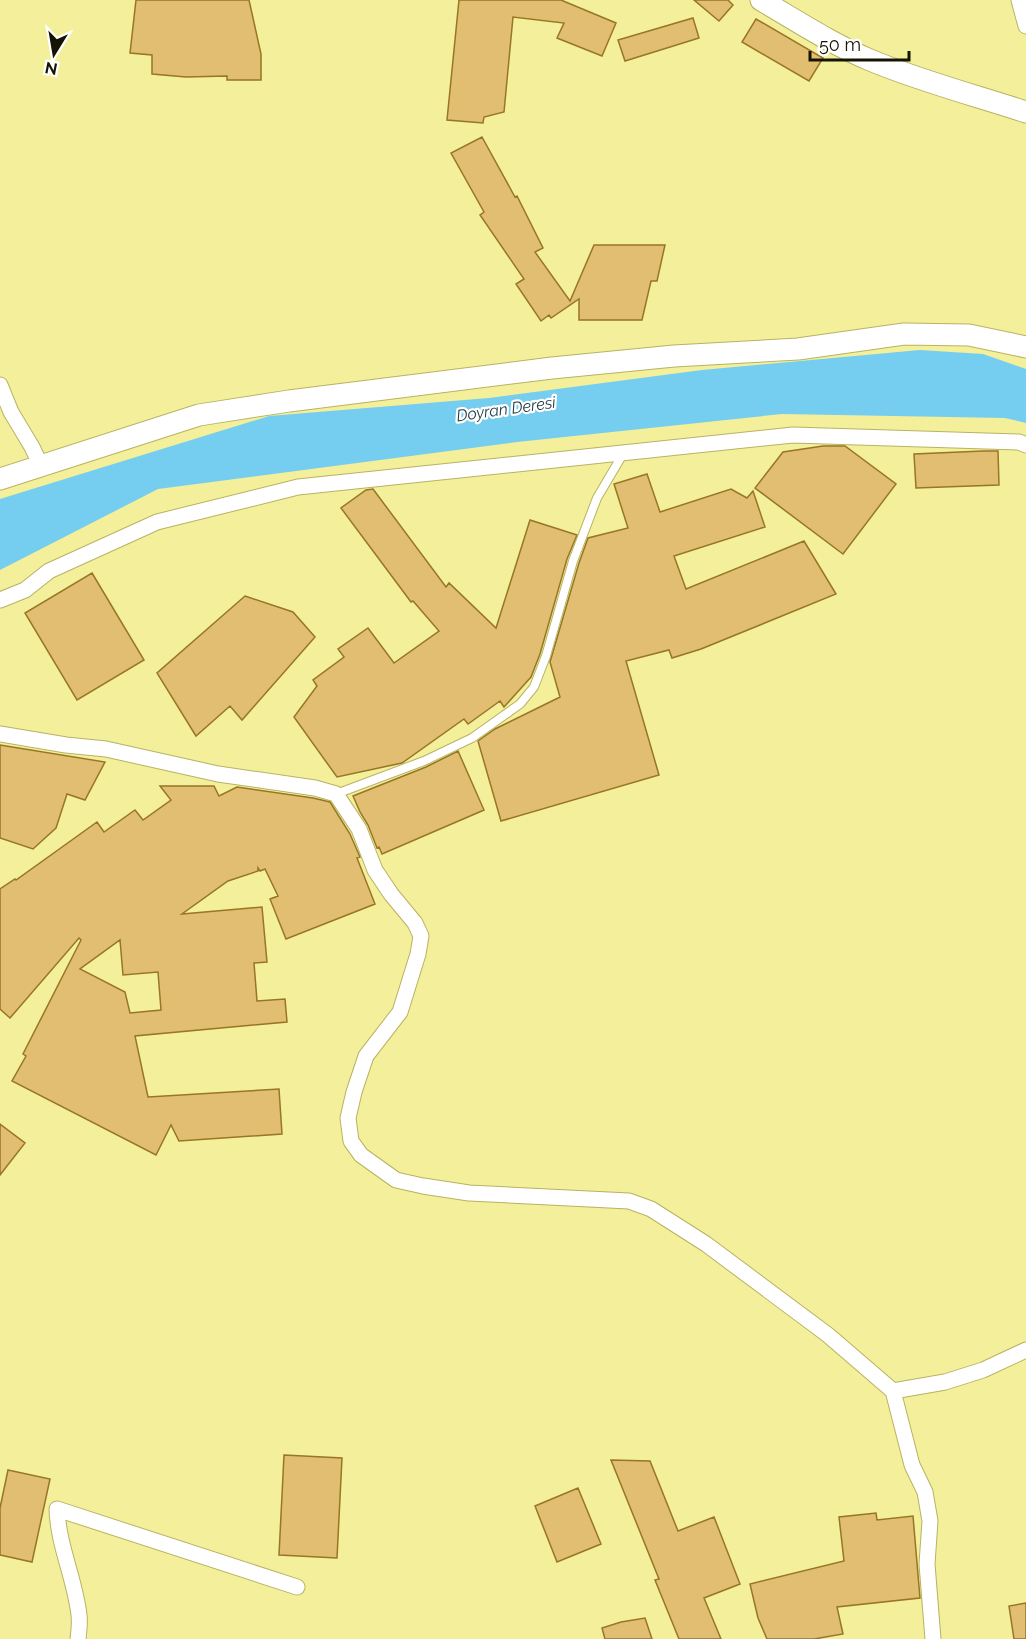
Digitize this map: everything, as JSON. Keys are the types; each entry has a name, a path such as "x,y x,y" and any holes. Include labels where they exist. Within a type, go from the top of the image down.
{"street":[{"path":"761,0 824,37 868,59 919,80 1026,112"},
{"path":"1019,0 1026,26"},
{"path":"0,479 199,416 289,401 552,368 674,356 798,349 904,334 969,335 1026,347"},
{"path":"0,385 11,412 41,466"},
{"path":"0,600 25,590 49,571 157,522 298,487 793,435 1019,442 1026,445"},
{"path":"0,734 106,749 218,774 315,788 336,794 359,829 375,870 415,923 420,936 418,954 400,1012 366,1056 348,1118 351,1141 361,1155 396,1180 469,1193 629,1201 651,1209 706,1244 828,1335 893,1391 912,1465 925,1492 930,1521 927,1564 933,1639"},
{"path":"893,1391 945,1382 983,1370 1026,1350"},
{"path":"78,1639 79,1617 57,1521 57,1509 297,1587"}],"lane":[{"path":"336,794 424,761 472,738 520,704 534,687 546,656 573,561 597,498 624,453"}],"water":[{"name":"Doyran Deresi","path":"920,350 983,354 1026,369 1026,423 1005,418 782,414 517,442 158,489 0,570 0,499 269,416 489,398 702,370"}],"building":[{"path":"136,0 249,0 261,54 261,80 227,80 227,76 186,77 152,74 152,55 130,53"},
{"path":"459,0 561,0 616,23 602,56 557,38 564,23 513,17 504,112 484,117 483,123 447,120"},
{"path":"694,0 728,0 733,5 719,21"},
{"path":"693,18 699,38 625,61 618,40"},
{"path":"756,19 823,58 809,81 742,42"},
{"path":"482,137 515,197 517,196 543,248 535,252 570,301 594,245 665,245 657,281 651,281 642,320 579,320 579,299 551,318 549,315 541,321 516,284 524,279 480,215 484,212 451,153"},
{"path":"823,446 845,446 896,484 843,554 755,488 783,452"},
{"path":"998,451 999,485 916,488 914,454"},
{"path":"647,474 660,512 731,489 747,498 753,491 765,527 674,556 686,589 804,541 836,594 701,649 672,658 669,650 626,661 659,775 501,821 478,741 495,729 560,697 550,662 588,538 628,528 614,484"},
{"path":"373,489 446,587 449,583 496,628 530,520 577,535 567,559 540,654 531,677 504,707 500,701 468,724 464,719 402,763 337,777 294,717 317,686 313,680 344,657 338,649 368,628 394,663 439,631 413,601 411,602 341,508 366,490"},
{"path":"92,573 144,660 77,700 25,613"},
{"path":"245,596 293,612 315,637 242,720 230,706 196,736 157,673"},
{"path":"0,745 105,762 85,800 67,794 56,828 33,849 0,838"},
{"path":"458,751 484,810 382,854 353,796 426,767"},
{"path":"160,786 214,786 219,796 237,787 330,802 350,834 375,904 286,939 270,899 278,896 265,869 260,871 258,868 258,871 228,881 182,914 262,907 267,962 254,963 257,1001 285,999 287,1022 135,1036 148,1097 279,1089 282,1134 179,1141 171,1125 156,1155 12,1081 26,1056 23,1054 81,940 79,938 10,1018 0,1009 0,889 97,822 104,832 135,810 143,820 171,800","holes":["120,940 123,975 158,972 161,1010 130,1013 125,992 80,969"]},
{"path":"0,1124 25,1143 0,1175"},
{"path":"284,1455 342,1458 337,1558 279,1555"},
{"path":"611,1460 650,1461 678,1531 714,1517 740,1584 704,1598 721,1639 679,1639 655,1580 659,1579"},
{"path":"8,1470 50,1479 32,1562 0,1555 0,1508"},
{"path":"578,1488 601,1544 557,1562 535,1506"},
{"path":"876,1513 877,1520 913,1516 920,1598 837,1607 843,1634 814,1639 767,1639 758,1618 750,1584 844,1561 839,1517"},
{"path":"1026,1603 1026,1639 1014,1639 1009,1606"},
{"path":"645,1618 652,1639 605,1639 602,1628"}]}
